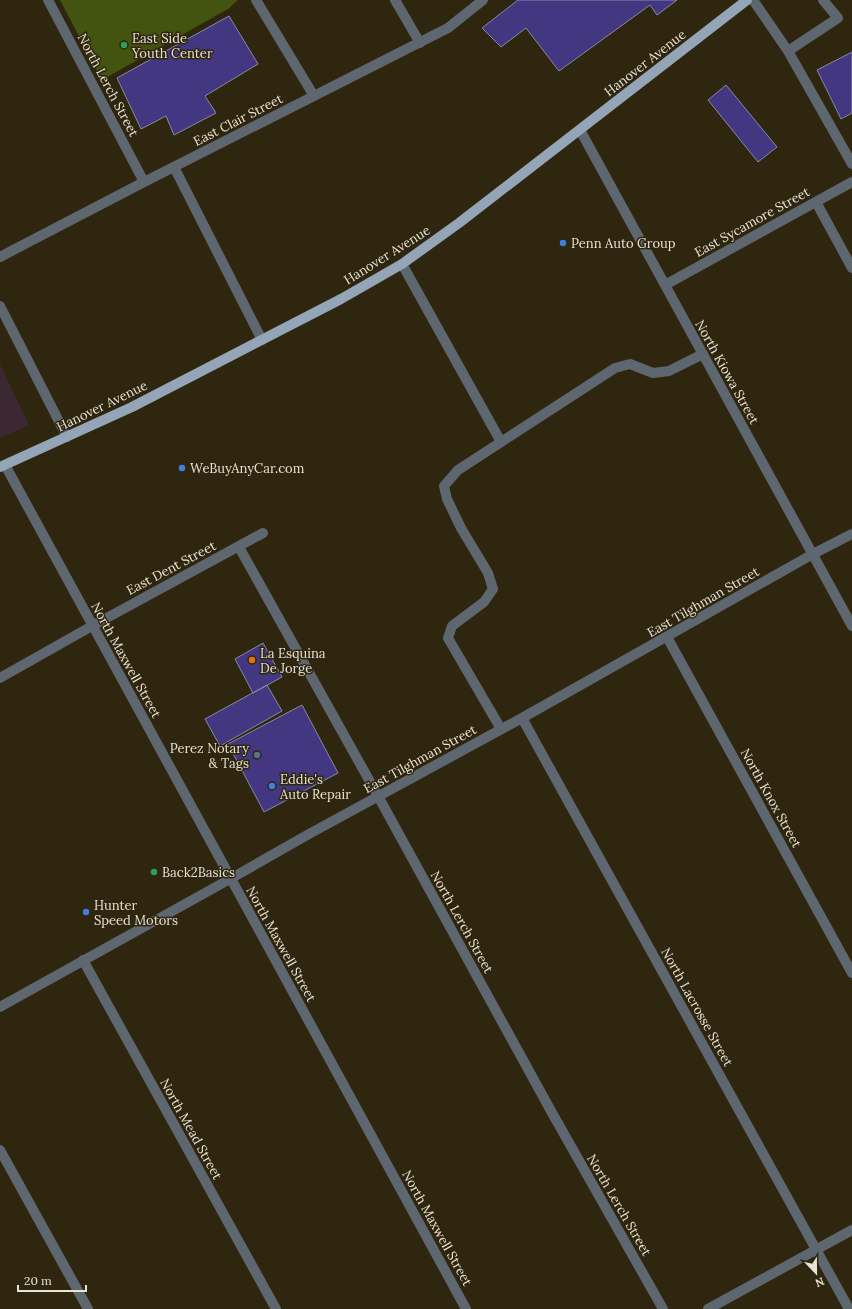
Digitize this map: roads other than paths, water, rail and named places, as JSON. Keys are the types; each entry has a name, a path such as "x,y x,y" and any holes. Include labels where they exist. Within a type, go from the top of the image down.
{"main road":[{"name":"Hanover Avenue","path":"2,466 132,407 341,300 402,264 459,223 747,0"}],"street":[{"name":"North Lerch Street","path":"48,0 144,182"},
{"path":"256,0 314,96"},
{"path":"395,0 420,43"},
{"name":"East Clair Street","path":"0,257 144,182 420,43 448,28 483,0"},
{"path":"753,0 788,51 852,164"},
{"path":"788,51 838,18 823,0"},
{"name":"North Kiowa Street","path":"580,130 852,626"},
{"path":"174,167 262,340"},
{"name":"East Sycamore Street","path":"665,285 852,182"},
{"path":"816,202 852,268"},
{"path":"402,264 501,442"},
{"path":"0,306 67,437"},
{"path":"501,729 448,638 452,626 484,602 492,589 488,573 461,528 447,499 444,486 458,470 615,368 630,364 653,373 669,371 703,354"},
{"name":"North Maxwell Street","path":"2,466 92,626 466,1309"},
{"name":"East Dent Street","path":"0,678 262,533"},
{"name":"East Tilghman Street","path":"0,1007 309,834 522,718 813,554 852,534"},
{"name":"North Lerch Street","path":"239,547 551,1111 663,1309"},
{"name":"North Knox Street","path":"667,637 852,973"},
{"name":"North Lacrosse Street","path":"522,718 849,1309"},
{"name":"North Mead Street","path":"83,960 276,1309"},
{"path":"0,1150 88,1309"},
{"path":"708,1309 852,1230"}],"place":[{"name":"East Side Youth Center","path":"124,45"},
{"name":"Penn Auto Group","path":"563,243"},
{"name":"WeBuyAnyCar.com","path":"182,468"},
{"name":"La Esquina De Jorge","path":"252,660"},
{"name":"Perez Notary & Tags","path":"257,755"},
{"name":"Eddie's Auto Repair","path":"272,786"},
{"name":"Back2Basics","path":"154,872"},
{"name":"Hunter Speed Motors","path":"86,912"}]}
